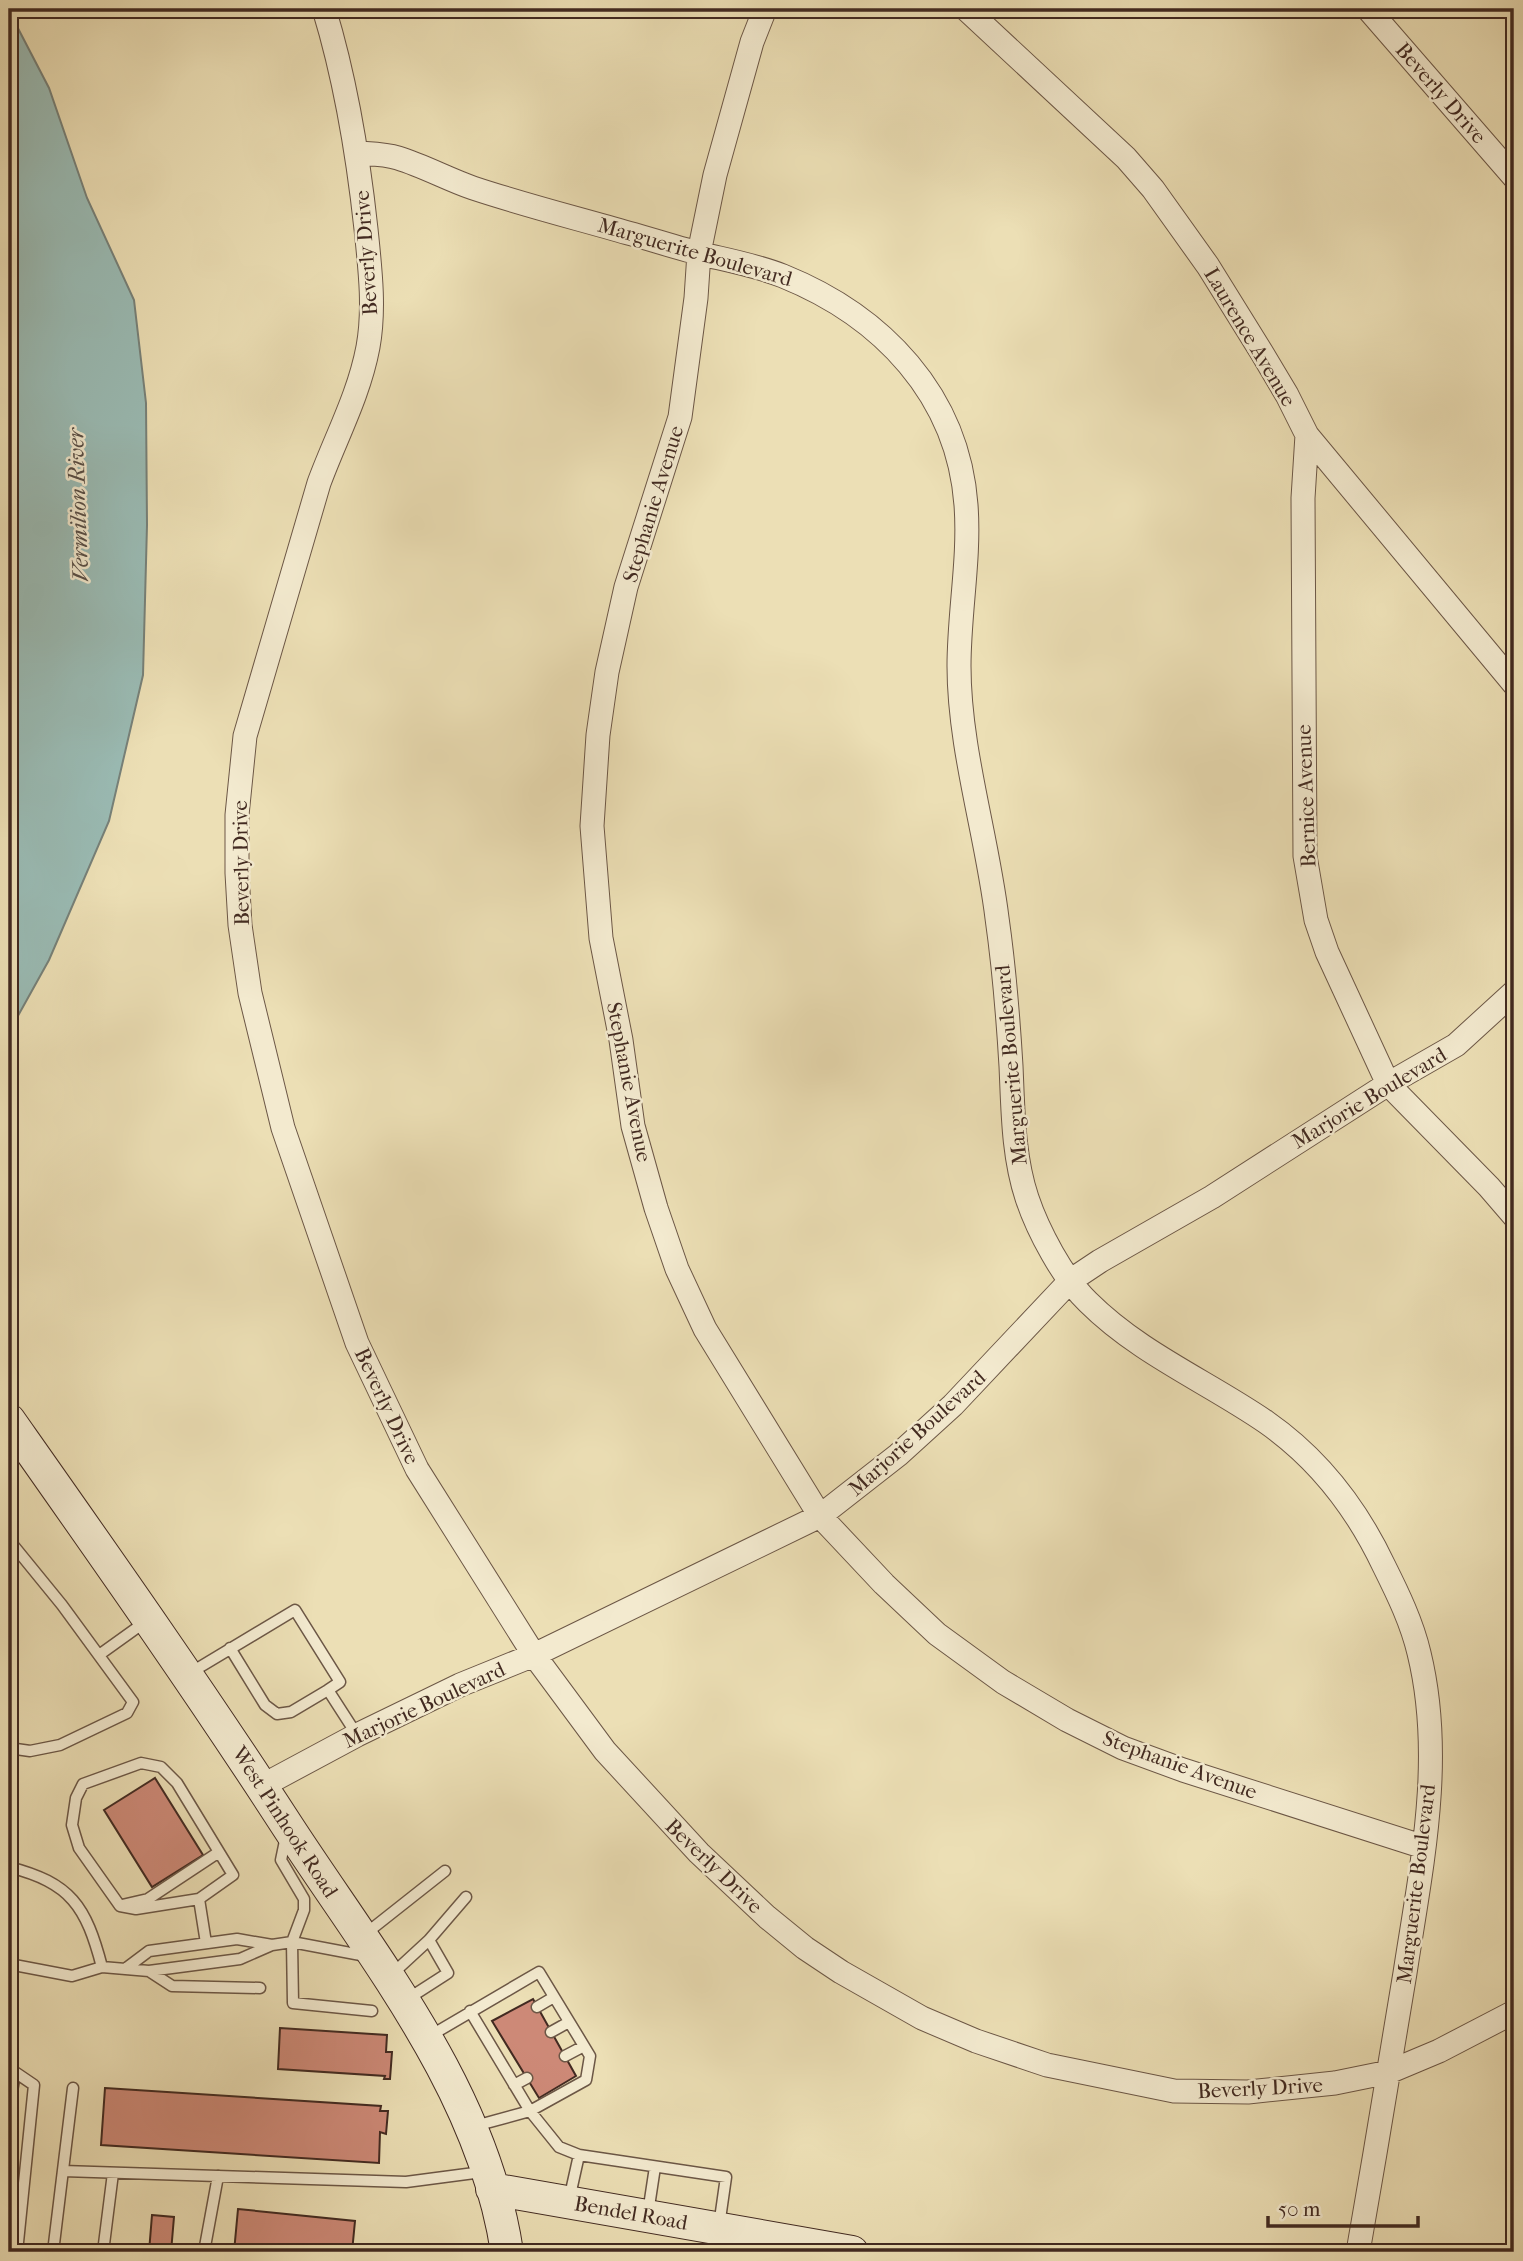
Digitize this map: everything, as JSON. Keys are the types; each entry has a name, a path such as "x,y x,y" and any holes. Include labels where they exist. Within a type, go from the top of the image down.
{"main road":[{"name":"West Pinhook Road","path":"9,1420 150,1618 425,2038 457,2094 471,2127 489,2180 507,2252"},
{"name":"Bendel Road","path":"489,2180 568,2202 719,2228 782,2245 852,2252"}],"street":[{"name":"Beverly Drive","path":"324,9 358,153 370,266 368,347 354,402 329,455 320,483 245,737 237,816 240,925 250,993 283,1128 357,1343 417,1469 534,1655 605,1751 645,1796 699,1853 766,1917 841,1972 922,2018 976,2041 1047,2065 1174,2091 1248,2092 1335,2083 1389,2072 1439,2051 1514,2012"},
{"name":"Stephanie Avenue","path":"765,9 752,41 722,143 699,253 688,367 680,416 626,587 607,672 592,826 601,937 621,1040 633,1126 656,1208 677,1269 705,1329 820,1516 884,1584 937,1634 1003,1682 1067,1720 1123,1748 1424,1847"},
{"name":"Laurence Avenue","path":"966,9 1126,158 1153,189 1208,266 1262,353 1307,435 1514,684"},
{"name":"Beverly Drive","path":"1368,9 1514,177"},
{"name":"Marguerite Boulevard","path":"358,153 390,155 468,187 699,253 743,262 816,290 845,308 888,342 908,362 934,398 960,461 966,505 959,668 961,716 998,918 1018,1169 1029,1206 1070,1281 1088,1303 1131,1337 1247,1409 1297,1446 1344,1497 1360,1520 1400,1599 1420,1656 1429,1706 1431,1789 1389,2072 1358,2252"},
{"name":"Bernice Avenue","path":"1307,435 1303,498 1305,856 1316,920 1327,952 1388,1084 1489,1186 1514,1216"},
{"name":"Marjorie Boulevard","path":"262,1786 357,1735 460,1685 534,1655 820,1516 898,1455 953,1405 1070,1281 1212,1197 1388,1084 1456,1045 1514,992"}],"lane":[{"path":"9,1541 133,1702 127,1713 60,1745 30,1751 9,1748"},
{"path":"188,1675 230,1648 295,1610 340,1682 290,1712 277,1714 265,1705 230,1648"},
{"path":"99,1655 150,1618"},
{"path":"328,1690 357,1735"},
{"path":"141,1763 162,1767 177,1783 219,1852 233,1875 199,1899 136,1909 120,1906 79,1848 72,1825 76,1798 83,1784 141,1763"},
{"path":"288,1827 281,1860 303,1899 304,1910 292,1942 293,2003 372,2011"},
{"path":"120,1906 148,1899 219,1852"},
{"path":"9,1867 33,1873 62,1887 80,1910 94,1936 102,1967"},
{"path":"382,1969 445,1871"},
{"path":"382,1969 429,1940 466,1896"},
{"path":"199,1899 206,1943"},
{"path":"125,1969 149,1951 237,1939 272,1945"},
{"path":"9,1964 72,1976 102,1967 149,1971 240,1959 272,1945 292,1942 382,1969 448,1973 429,1940"},
{"path":"149,1971 172,1986 260,1988"},
{"path":"425,2038 539,1972 590,2056 586,2080 530,2111 471,2127"},
{"path":"537,2007 554,1997"},
{"path":"470,2011 530,2111 559,2147 579,2155 726,2177 719,2228"},
{"path":"551,2032 569,2022"},
{"path":"485,2038 497,2030"},
{"path":"565,2056 584,2046"},
{"path":"499,2060 512,2054"},
{"path":"9,2068 34,2085 17,2252"},
{"path":"514,2085 527,2078"},
{"path":"53,2252 73,2088"},
{"path":"568,2202 579,2155"},
{"path":"647,2216 654,2167"},
{"path":"63,2171 406,2182 489,2180"},
{"path":"103,2252 113,2173"},
{"path":"204,2252 218,2176"}],"path":[{"path":"654,2246 654,2252"}],"water":[{"name":"Vermilion River","path":"9,11 49,88 87,198 134,300 146,403 147,525 143,675 109,821 49,960 9,1032 9,550 15,427 9,406"}],"building":[{"path":"155,1778 203,1855 152,1887 104,1810"},
{"path":"533,1999 576,2076 539,2098 492,2021"},
{"path":"280,2028 387,2035 386,2052 392,2052 390,2079 384,2079 385,2076 278,2069"},
{"path":"9,2080 19,2081 9,2159"},
{"path":"105,2088 381,2106 380,2111 388,2111 386,2134 380,2132 379,2163 101,2145"},
{"path":"238,2209 355,2221 352,2252 269,2249 267,2252 234,2252"},
{"path":"152,2215 174,2217 171,2252 149,2252"},
{"path":"426,2244 427,2252 392,2252 391,2248"}]}
